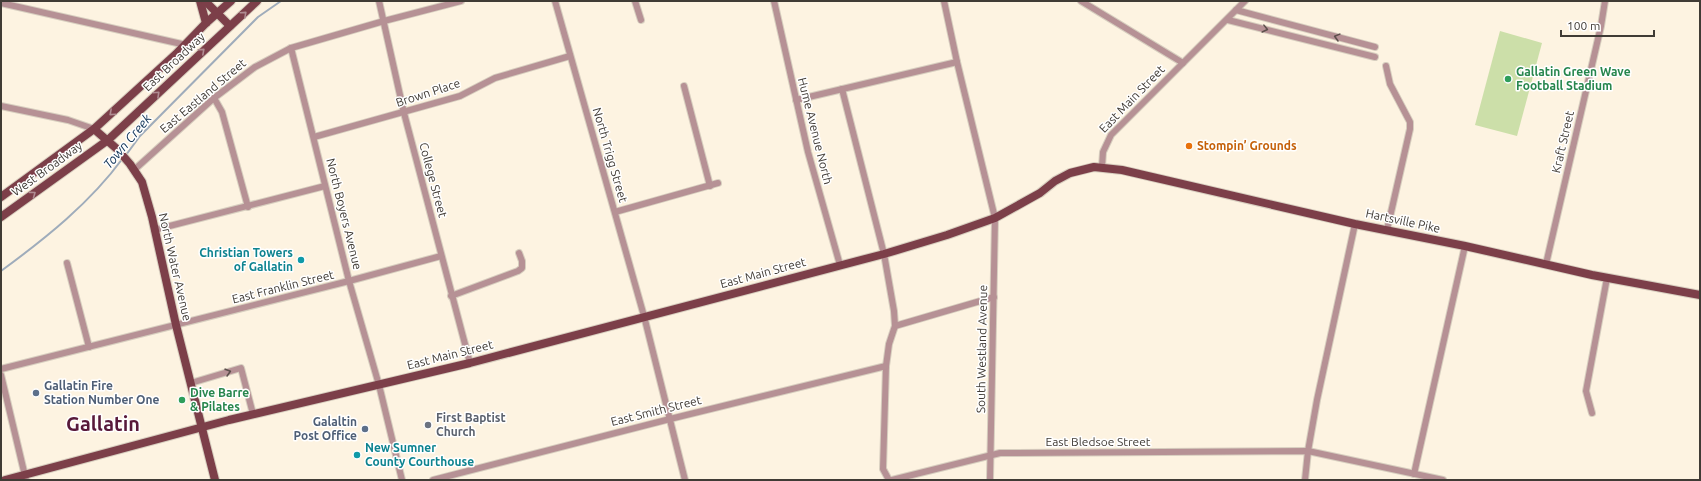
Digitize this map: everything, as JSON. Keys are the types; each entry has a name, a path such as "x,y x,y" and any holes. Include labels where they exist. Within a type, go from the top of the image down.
{"main road":[{"path":"200,1 206,23"},
{"path":"205,1 230,26"},
{"name":"East Broadway","path":"94,129 186,45 216,13 230,1"},
{"name":"East Broadway","path":"108,140 257,1"},
{"name":"North Water Avenue","path":"94,129 117,149 142,182 152,217 176,325 215,480"},
{"name":"West Broadway","path":"1,197 94,129"},
{"name":"West Broadway","path":"1,217 108,140"},
{"name":"Hartsville Pike","path":"1102,167 1159,178 1355,224 1465,246 1608,278 1700,295"},
{"name":"East Main Street","path":"5,480 25,477 202,426 470,363 884,254 950,234 995,218 1040,193 1055,181 1070,173 1085,168 1102,167"}],"street":[{"name":"College Street","path":"379,1 404,113 451,296 470,363"},
{"name":"East Eastland Street","path":"132,167 214,98 255,67 291,48 384,21 461,1"},
{"name":"North Trigg Street","path":"555,1 644,316 685,480"},
{"path":"635,1 641,20"},
{"name":"Hume Avenue North","path":"774,1 796,100 823,209 840,265"},
{"name":"South Westland Avenue","path":"944,1 957,62 995,218 990,480"},
{"path":"1081,1 1183,64"},
{"name":"East Main Street","path":"1102,167 1103,152 1111,135 1228,20 1245,1"},
{"name":"Kraft Street","path":"1546,264 1600,34 1605,1"},
{"path":"1,3 186,45"},
{"path":"1236,10 1375,47"},
{"path":"1228,20 1374,57"},
{"name":"North Boyers Avenue","path":"291,48 349,282 379,385 402,480"},
{"name":"Brown Place","path":"314,137 404,113 460,96 496,78 570,56"},
{"path":"796,100 957,62"},
{"path":"1386,66 1390,84 1410,122 1410,128 1387,230"},
{"path":"684,86 710,186"},
{"path":"842,89 884,254 894,311 895,326 889,344 886,366 883,469 889,480"},
{"path":"214,98 222,112 248,207"},
{"path":"1,106 68,120 94,129"},
{"path":"615,212 718,183"},
{"path":"154,230 325,186"},
{"path":"1305,480 1308,451 1355,224"},
{"path":"1414,474 1465,246"},
{"path":"451,296 518,271 522,268 522,261 519,253"},
{"name":"East Franklin Street","path":"1,369 349,282 441,256"},
{"path":"67,263 89,347"},
{"path":"1592,413 1586,391 1608,278"},
{"path":"895,326 994,297"},
{"name":"East Smith Street","path":"433,480 670,419 886,366"},
{"path":"191,383 241,368 253,414"},
{"path":"1,375 25,477"},
{"name":"East Bledsoe Street","path":"892,480 1000,453 1308,451 1443,480"}],"green space":[{"path":"1500,31 1542,43 1517,136 1475,125"}],"waterway":[{"name":"Town Creek","path":"126,155 140,136 258,17 281,1"},
{"name":"Town Creek","path":"1,271 51,233 82,205 123,158"}],"place":[{"name":"Gallatin Green Wave Football Stadium","path":"1508,79"},
{"name":"Stompin’ Grounds","path":"1189,146"},
{"name":"Christian Towers of Gallatin","path":"301,260"},
{"name":"Gallatin Fire Station Number One","path":"36,393"},
{"name":"Dive Barre & Pilates","path":"182,400"},
{"name":"First Baptist Church","path":"428,425"},
{"name":"Galaltin Post Office","path":"365,429"},
{"name":"New Sumner County Courthouse","path":"357,455"}],"district":[{"name":"Gallatin","path":"103,424"}]}
